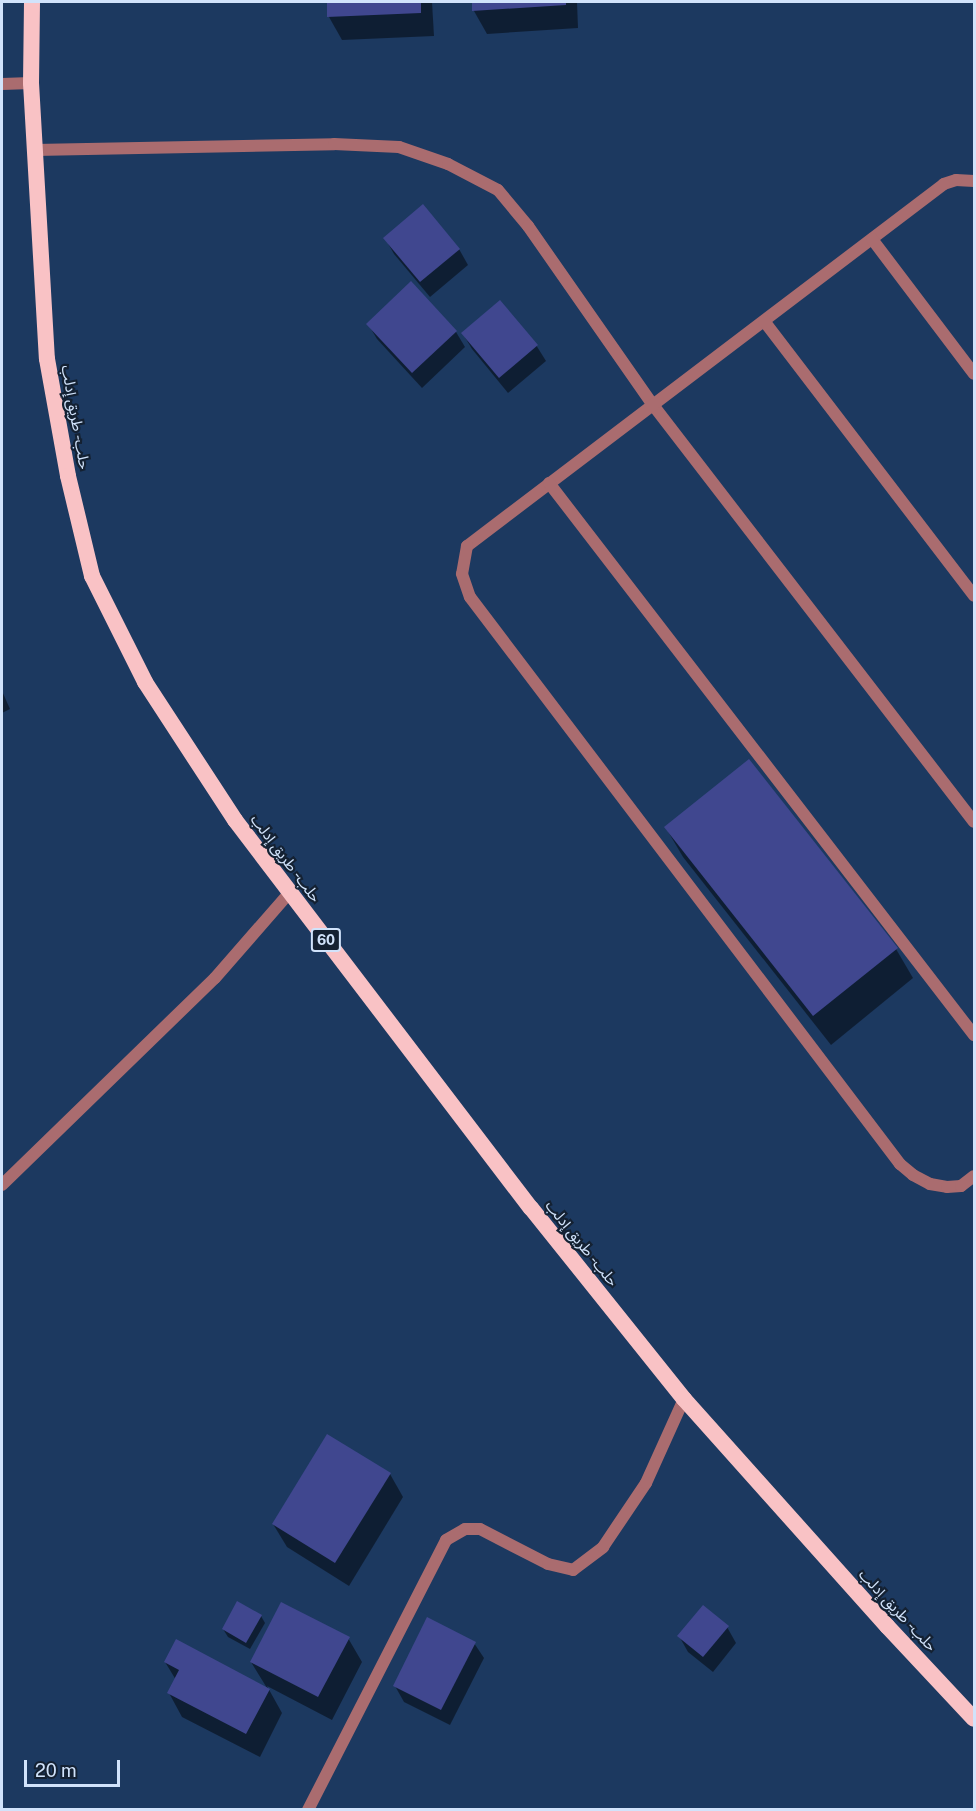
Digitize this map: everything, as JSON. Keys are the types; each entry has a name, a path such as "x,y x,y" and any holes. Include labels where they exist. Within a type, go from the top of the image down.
{"highway":[{"name":"حلب - طريق إدلب","path":"32,2 31,83 47,359 68,476 92,576 145,682 235,820 531,1208 684,1399 887,1626 975,1719"}],"street":[{"path":"2,84 31,83"},
{"path":"35,150 334,144 399,147 448,164 498,190 528,226 653,405 975,822"},
{"path":"973,180 956,180 944,184 467,546 462,574 470,597 900,1164 913,1175 930,1184 947,1187 961,1186 975,1176"},
{"path":"872,239 975,374"},
{"path":"764,321 975,596"},
{"path":"549,483 975,1035"},
{"path":"2,1185 215,978 290,892"},
{"path":"308,1809 446,1540 465,1529 480,1529 548,1564 573,1570 603,1547 646,1483 684,1399"}],"building":[{"path":"327,2 421,2 421,13 327,17"},
{"path":"472,2 566,2 566,5 472,11"},
{"path":"423,204 460,249 420,282 383,238"},
{"path":"411,281 457,331 412,373 366,324"},
{"path":"500,300 538,345 499,378 461,333"},
{"path":"749,759 898,948 813,1016 664,827"},
{"path":"327,1434 391,1473 335,1563 272,1524"},
{"path":"237,1601 262,1615 246,1643 222,1629"},
{"path":"281,1602 350,1637 318,1697 250,1662"},
{"path":"703,1605 729,1626 703,1657 677,1636"},
{"path":"427,1617 476,1642 441,1710 393,1686"},
{"path":"176,1639 270,1689 246,1734 167,1693 179,1670 164,1662"}]}
